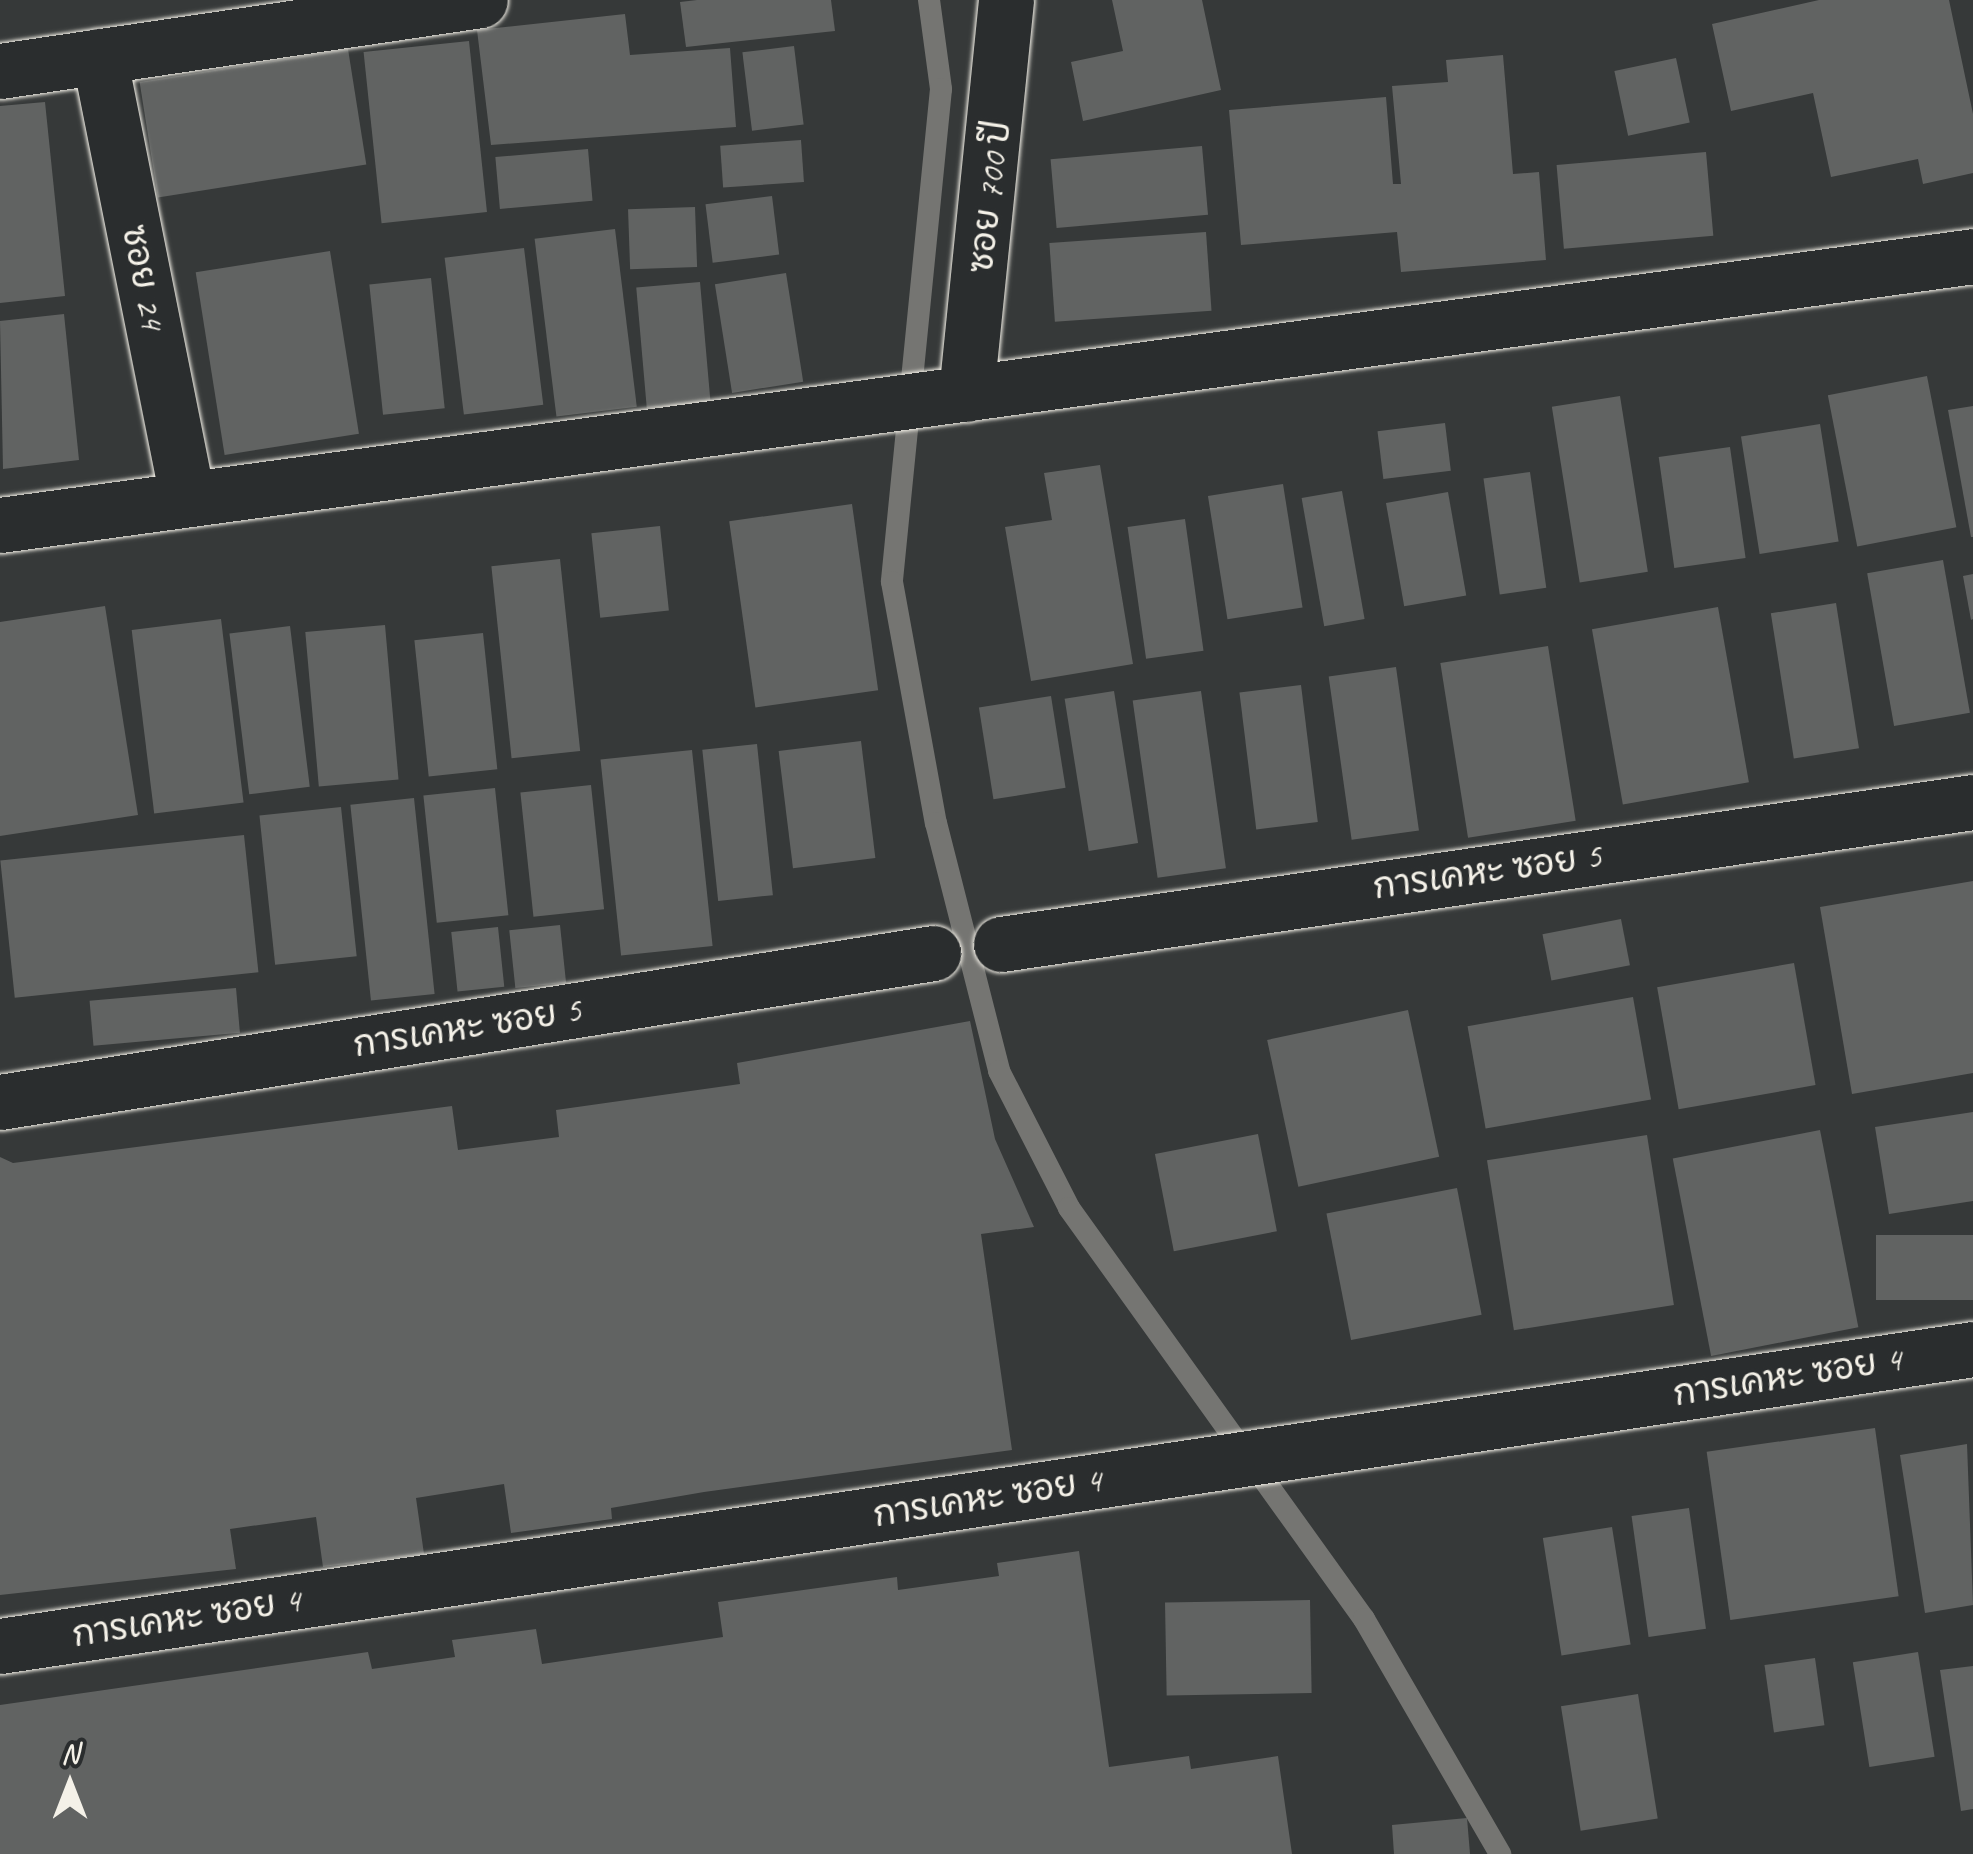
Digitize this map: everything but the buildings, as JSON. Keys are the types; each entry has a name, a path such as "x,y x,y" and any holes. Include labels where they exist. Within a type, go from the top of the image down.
{"street":[{"path":"0,71 346,10 480,0"},
{"name":"ซอย 700 ปี","path":"966,394 1006,0"},
{"name":"ซอย 24","path":"100,56 187,498"},
{"path":"0,525 1973,256"},
{"name":"การเคหะ ซอย 5","path":"1001,944 1973,802"},
{"name":"การเคหะ ซอย 5","path":"0,1102 933,953"},
{"name":"การเคหะ ซอย 4","path":"0,1646 1973,1349"}],"waterway":[{"path":"929,0 941,89 892,582 936,823 999,1071 1069,1208 1364,1619 1500,1854"}]}
